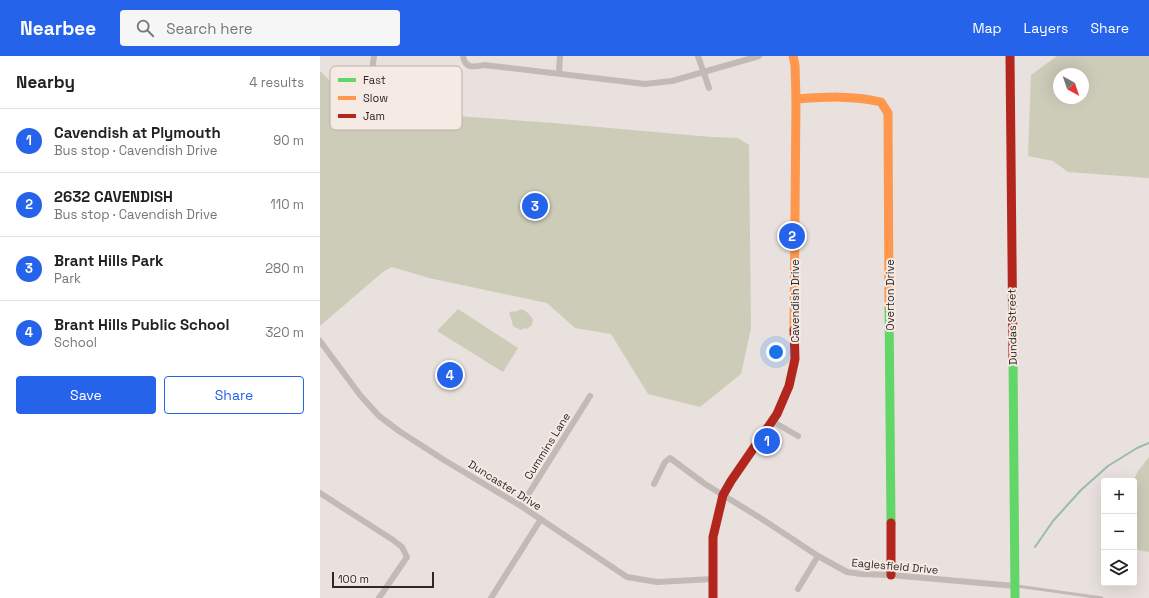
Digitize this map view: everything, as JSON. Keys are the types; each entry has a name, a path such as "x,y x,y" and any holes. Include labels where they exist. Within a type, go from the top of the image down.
{"street":[{"path":"373,66 374,56"},
{"path":"463,56 463,59 467,65 473,67 484,65 645,84 672,81 759,56"},
{"path":"559,73 560,56"},
{"path":"698,56 709,88"},
{"name":"Cavendish Drive","path":"713,598 713,537 723,494 777,414 789,386 795,359 794,305 796,99 794,56"},
{"name":"Dundas Street","path":"1010,56 1015,598"},
{"name":"Overton Drive","path":"796,99 824,97 872,99 881,102 888,113 891,575"},
{"name":"Duncaster Drive","path":"321,343 360,395 379,416 399,431 444,460 521,506 627,577 657,582 713,579"},
{"name":"Cummins Lane","path":"521,506 590,396"},
{"path":"772,421 798,436"},
{"name":"Eaglesfield Drive","path":"654,484 665,462 670,458 690,474 818,556 847,572 1015,586"},
{"path":"320,493 402,547 407,557 379,598"},
{"path":"492,598 540,520"},
{"path":"798,589 818,556"}],"lane":[{"path":"1015,586 1102,598"}],"green space":[{"path":"1057,56 1149,56 1149,178 1068,172 1053,161 1028,156 1031,75"},
{"path":"320,71 330,81 330,130 462,130 462,116 738,138 749,145 751,329 741,374 700,407 648,394 611,334 575,328 547,303 429,278 392,267 384,271 320,326"},
{"path":"458,309 518,348 503,372 437,331"},
{"path":"522,309 533,319 532,325 527,329 525,328 521,330 513,326 509,313"},
{"path":"1149,457 1149,552 1137,548 1137,478 1134,478"}],"waterway":[{"path":"1035,547 1053,521 1081,490 1108,466 1137,448 1149,443"}],"traffic: fast":[{"path":"889,306 891,523"},
{"path":"1013,357 1015,598"}],"traffic: slow":[{"path":"793,56 795,65 796,99 794,330"},
{"path":"796,99 839,97 860,98 881,102 888,113 889,306"}],"traffic: jam":[{"path":"1010,56 1013,357"},
{"path":"713,598 713,537 723,495 777,414 789,386 795,359 794,330"},
{"path":"891,523 891,575"}],"place":[{"name":"Brant Hills Park","path":"535,206"},
{"name":"2632 CAVENDISH","path":"792,236"},
{"name":"Brant Hills Public School","path":"450,375"},
{"name":"Cavendish at Plymouth","path":"767,441"}]}
